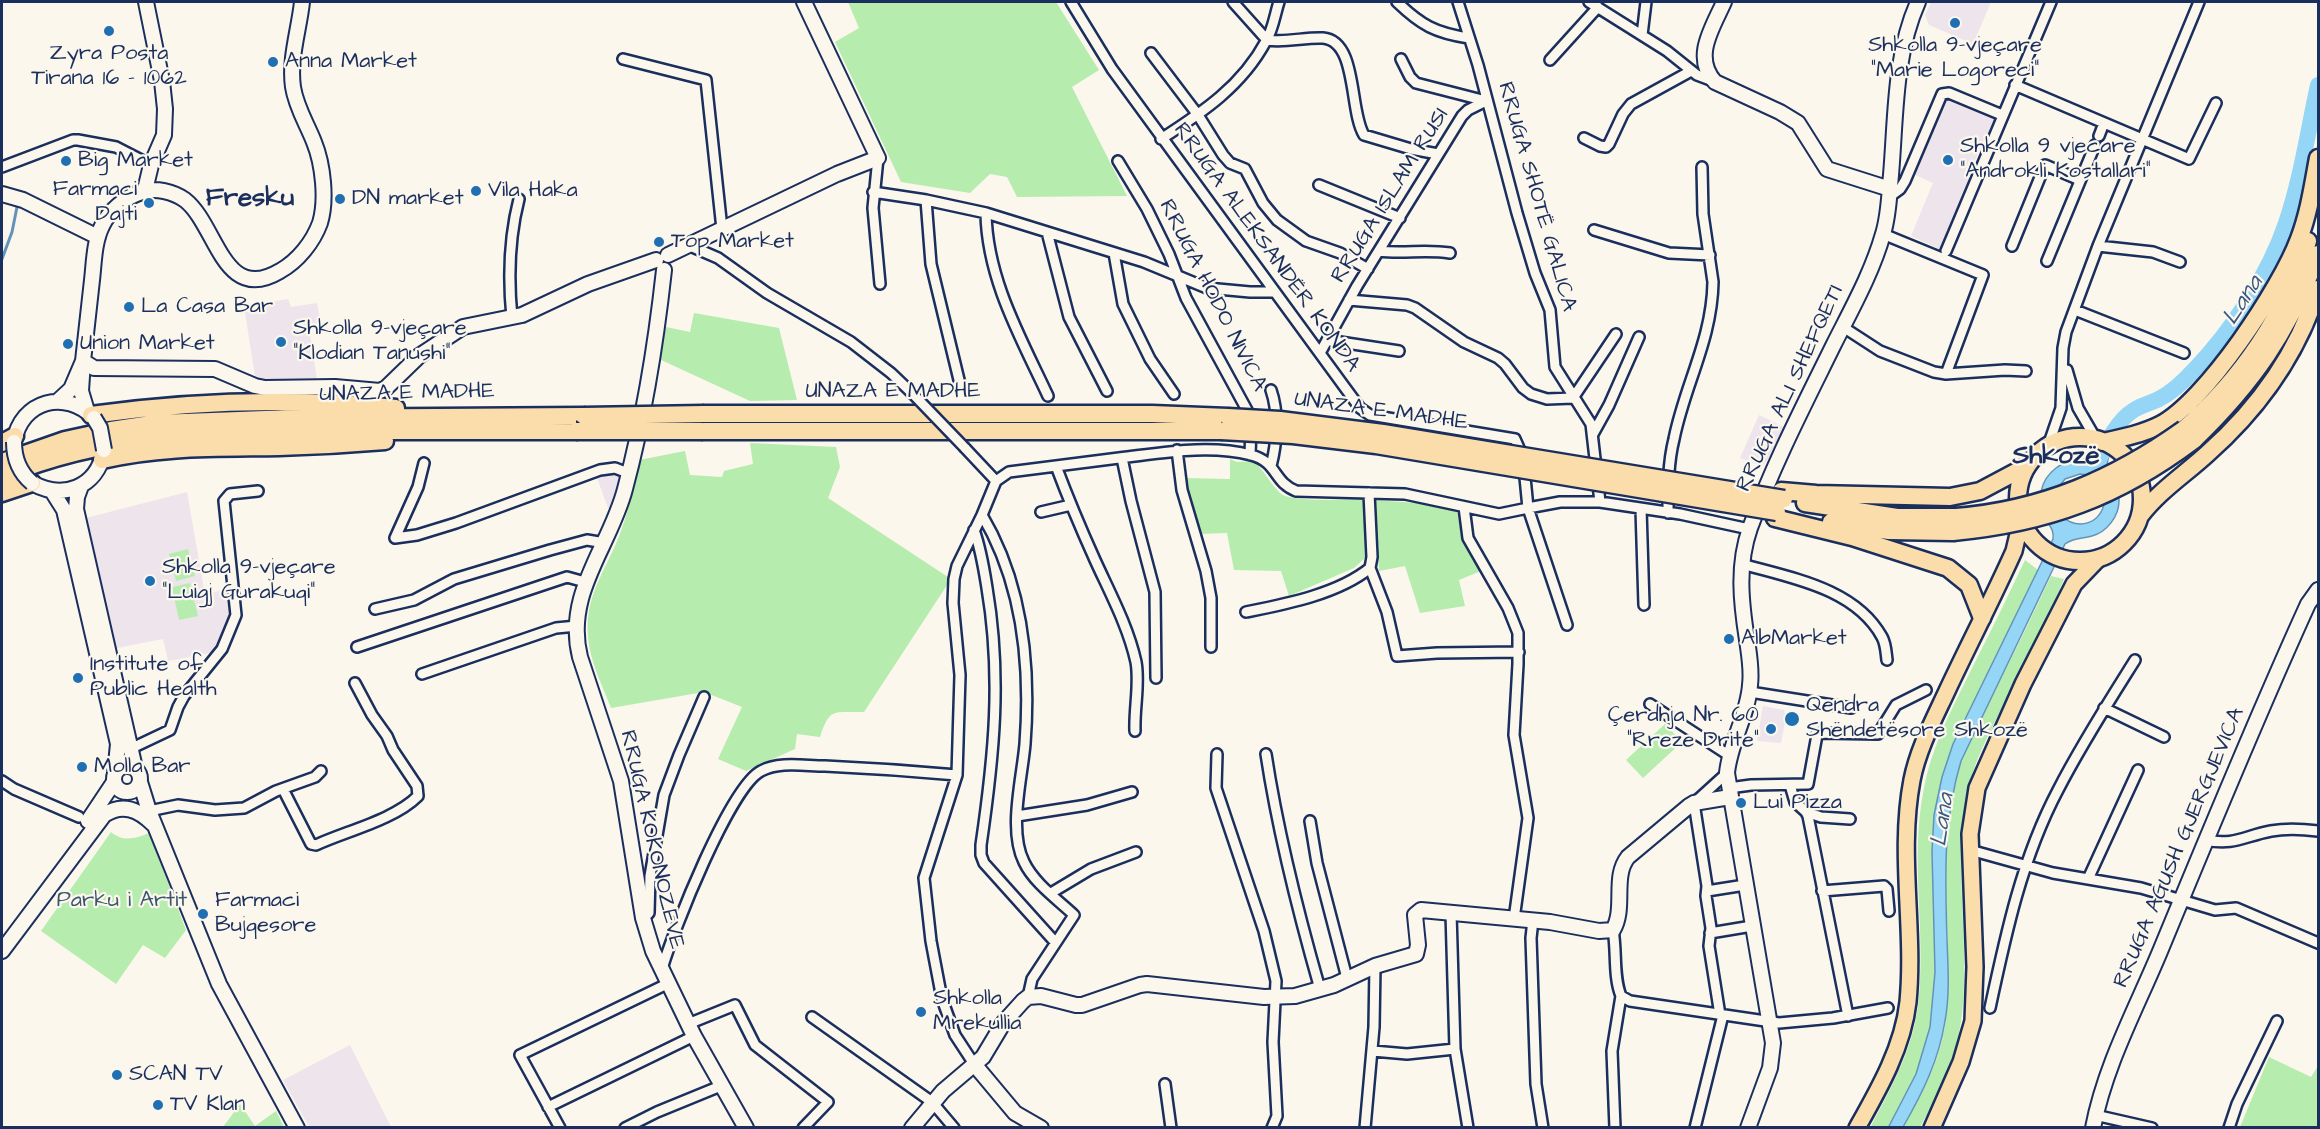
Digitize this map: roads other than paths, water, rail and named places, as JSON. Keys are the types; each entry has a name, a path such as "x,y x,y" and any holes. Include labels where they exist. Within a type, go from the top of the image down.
{"highway":[{"path":"2110,442 2133,468 2139,483 2142,500 2139,516 2132,531 2122,544 2099,558 2077,561 2061,558 2046,551 2033,540 2024,527 2019,512 2020,481 2027,466 2048,446 2065,439 2080,437 2110,442 2147,431 2171,418 2218,370 2275,287 2298,241 2319,158"},
{"path":"2189,434 2250,358 2275,318 2303,256 2319,190"},
{"name":"UNAZA E MADHE","path":"489,431 704,431 1224,424 1280,420 1383,433 1634,474 1780,505 1876,529 1918,532 1955,525 1998,528 2082,505 2160,465 2189,434 2227,408 2263,364 2295,308 2319,254"},
{"path":"2139,516 2154,498 2220,442 2270,386 2298,342 2319,289"},
{"path":"91,415 174,405 313,402 346,403 462,416"},
{"name":"UNAZA E MADHE","path":"2,462 65,440 111,430 158,423 214,420 704,414 1152,414 1359,443 1583,479 1780,505"},
{"path":"102,460 157,450 341,444 489,431"},
{"path":"2,477 72,453 114,443 154,438 272,432 489,431"},
{"path":"1780,505 1816,494 1950,497 1980,491 2027,466"},
{"path":"2,493 32,483"},
{"path":"1780,505 1852,537 1948,568 1969,585 1982,618"}],"main road":[{"path":"145,190 151,165 164,135 165,109 162,81 146,2"},
{"path":"91,415 75,404 58,401 44,403 28,413 10,440 20,470 32,483 52,491 65,491 81,486 93,476 102,460 104,439 81,390 98,237 106,219 114,210 132,196 145,190 169,193 187,202 224,260 243,276 256,280 268,278 290,265 300,256 320,223 322,189 318,154 298,104 292,78 293,56 302,2"},
{"path":"83,357 94,368 215,369 265,388 335,387 380,391 419,356 463,327 512,318 530,312 588,284 663,261 688,245 837,174 878,158 804,2"},
{"path":"1724,2 1708,36 1704,53 1706,69 1718,84 1780,112 1798,123 1827,169 1890,193"},
{"name":"RRUGA ALI SHEFQETI","path":"1748,1128 1771,1063 1773,1043 1727,773 1750,692 1750,667 1740,596 1742,564 1749,529 1794,425 1872,265 1883,234 1890,193 1901,56 1918,2"},
{"path":"12,197 98,237"},
{"name":"RRUGA KOKONOZEVE","path":"663,261 656,336 621,504 605,543 585,582 579,604 577,626 580,657 621,781 643,918 664,977 746,1128"},
{"path":"58,401 70,389 83,357"},
{"path":"81,486 76,509 130,750 135,768 141,777 140,782 149,811 219,984 297,1128"},
{"path":"52,491 64,510 112,718 118,750 120,785 149,811"},
{"path":"1857,1128 1874,1099 1893,1057 1908,1003 1906,840 1912,778 1935,716 2014,551 2019,530 2019,512"},
{"path":"1932,1128 1961,1062 1973,1021 1974,967 1970,850 1972,810 1984,770 2023,684 2073,584 2099,558"},
{"name":"RRUGA AGUSH GJERGJEVICA","path":"2094,1121 2120,1045 2205,840 2303,613 2319,590"},
{"path":"2,951 104,815 120,785 125,766 135,768"},
{"path":"2,938 101,803 120,785 138,787 140,782"},
{"path":"912,1128 932,1102 987,1052 1011,1013 1028,998 1041,996 1082,1005 1147,984 1276,998 1295,996 1320,989 1375,966 1412,956 1417,952 1416,912 1424,910 1533,920 1606,930 1618,919 1624,862 1684,809 1694,803 1729,792"},
{"path":"104,815 117,808 128,808 140,813 156,828"},
{"path":"974,1064 1015,1113 1041,1128"}],"street":[{"name":"RRUGA ALEKSANDËR KONDA","path":"1071,2 1112,69 1161,139 1360,408 1370,415 1515,439 1523,457 1528,508"},
{"path":"1233,2 1268,40 1323,38 1335,43 1347,61 1358,120 1364,135 1438,154"},
{"path":"1161,139 1217,102 1236,83 1268,40 1279,2"},
{"path":"1397,2 1425,26 1438,32 1469,38"},
{"name":"RRUGA SHOTË GALICA","path":"1458,2 1478,65 1517,213 1550,310 1555,367 1573,398 1587,415 1593,434 1600,502"},
{"path":"1589,2 1641,35 1691,71 1718,84"},
{"path":"1641,35 1646,2"},
{"path":"1946,251 2051,2"},
{"path":"2048,446 2061,408 2064,340 2098,246 2199,2"},
{"path":"1550,60 1598,7"},
{"path":"1151,54 1198,115 1230,163 1245,169 1263,203 1277,220 1306,241 1340,253 1368,269"},
{"path":"623,59 706,80 722,229"},
{"path":"1401,59 1410,77 1416,83 1486,101"},
{"path":"1584,138 1606,147 1623,114 1631,104 1691,71"},
{"path":"2015,85 2189,159 2216,103"},
{"path":"1890,193 1900,189 1905,181 1942,94 1949,93 2002,115"},
{"name":"RRUGA ISLAM RUSI","path":"1320,353 1349,300 1462,116 1486,101"},
{"path":"2047,261 2104,123"},
{"path":"2,167 73,140 116,147 151,165"},
{"path":"878,158 879,166 873,192 880,284"},
{"name":"RRUGA HODO NIVICA","path":"1118,161 1147,209 1175,275 1248,412 1251,428 1250,455"},
{"path":"2012,246 2045,165 2080,180"},
{"path":"1668,513 1669,470 1674,438 1704,344 1713,297 1710,255 1703,214 1702,167"},
{"path":"1318,185 1400,218"},
{"path":"873,192 926,200 986,213 1114,253 1207,288 1275,292"},
{"path":"512,318 510,247 512,226 519,199"},
{"path":"926,200 931,264 960,384"},
{"path":"986,213 988,245 994,270 1009,312 1048,396"},
{"path":"1594,230 1669,252 1710,255"},
{"path":"1047,232 1069,317 1107,391"},
{"path":"1883,234 1983,275 1946,374"},
{"path":"688,245 725,262 767,293 851,342 913,393 996,481"},
{"path":"2098,246 2153,252 2180,262"},
{"path":"1379,251 1450,253"},
{"path":"1114,253 1117,279 1127,315 1150,360 1174,394"},
{"path":"1349,300 1407,305 1415,308 1464,342 1498,358 1523,388 1531,394 1546,399 1573,398 1616,334"},
{"path":"2075,310 2184,353"},
{"path":"1843,327 1880,351 1934,372 1946,374 2026,371"},
{"path":"1593,434 1609,405 1639,337"},
{"path":"1327,340 1399,351"},
{"path":"2064,360 2078,408 2110,442"},
{"path":"1271,390 1275,401 1275,452 1271,466"},
{"path":"974,1064 956,1035 942,999 924,889 926,865 957,775 960,675 952,591 957,567 996,481 1009,472 1177,450 1207,450 1250,455 1266,460 1282,483 1296,491 1390,492 1422,496 1499,514 1560,502 1600,502 1749,529"},
{"path":"1177,450 1182,490 1206,571 1211,598 1210,647"},
{"path":"1122,458 1135,520 1155,592 1156,678"},
{"path":"424,463 418,487 396,538 417,535 456,523 600,470 615,468 628,473"},
{"path":"1056,466 1122,619 1133,651 1138,674 1134,710 1135,731"},
{"path":"130,750 170,730 184,696 222,649 237,610 228,554 224,501 230,494 258,491"},
{"path":"1369,493 1372,557 1370,568 1387,612 1397,656 1519,652"},
{"path":"1041,512 1071,505"},
{"path":"1464,507 1468,538 1514,620 1519,652 1514,735 1528,818 1514,919"},
{"path":"1528,508 1567,625"},
{"path":"1641,509 1644,604"},
{"path":"982,515 995,537 1011,577 1023,632 1026,722 1017,833 1024,862 1032,874 1074,915 1032,979 1028,998"},
{"path":"974,530 982,557 992,619 997,688 992,773 981,855 997,879 1055,942"},
{"path":"375,609 414,600 454,579 559,548 587,540 605,543"},
{"path":"1742,564 1804,582 1844,598 1883,639 1887,660"},
{"path":"1246,612 1297,601 1354,579 1370,568"},
{"path":"357,647 567,577 585,582"},
{"path":"422,674 556,628 577,626"},
{"path":"1990,1008 2007,926 2026,866 2058,790 2104,708 2135,660"},
{"path":"283,789 311,844 316,845 382,818 418,796 417,786 393,750 355,683"},
{"path":"1729,792 1751,785 1808,784 1817,735 1821,733 1878,734 1896,705 1926,690"},
{"path":"1750,692 1851,708"},
{"path":"643,918 649,913 650,876 664,795 704,697"},
{"path":"1650,704 1730,756"},
{"path":"2104,708 2164,736"},
{"path":"1266,753 1271,789 1299,915 1320,989"},
{"path":"1217,754 1216,788 1264,931 1276,981 1273,1041 1277,1116 1272,1128"},
{"path":"560,1128 520,1054 664,977 682,911 720,830 752,778 759,772 774,767 796,765 957,775"},
{"path":"2088,879 2138,770"},
{"path":"149,811 178,805 215,810 244,808 283,789 315,777 321,771"},
{"path":"1695,1128 1721,1015 1708,946 1710,933 1707,891 1694,803 1727,773"},
{"path":"2,781 14,789 79,817"},
{"path":"1790,785 1794,802 1806,812 1821,817 1850,819"},
{"path":"1017,816 1087,805 1132,792"},
{"path":"1806,812 1848,1016"},
{"path":"1310,821 1317,863 1347,978"},
{"path":"2205,840 2236,842 2262,833 2286,829 2319,831"},
{"path":"1970,850 2026,866 2141,888 2215,910 2236,908 2319,943"},
{"path":"1051,893 1091,869 1136,852"},
{"path":"1707,891 1745,885"},
{"path":"1822,891 1884,886 1887,889 1889,911"},
{"path":"1451,913 1455,1049 1468,1128"},
{"path":"1533,920 1531,938 1536,1084 1543,1128"},
{"path":"1710,933 1752,926"},
{"path":"1606,930 1616,945 1618,989 1621,996 1612,1051 1615,1128"},
{"path":"1365,1128 1373,1051 1375,966"},
{"path":"1621,996 1630,1001 1771,1022 1816,1020 1888,1008"},
{"path":"548,1107 735,1005 755,1045 828,1102 803,1128"},
{"path":"812,1017 932,1102 954,1128"},
{"path":"2229,1128 2236,1104 2277,1022"},
{"path":"1373,1051 1407,1054 1455,1049"},
{"path":"1165,1084 1171,1128"},
{"path":"625,1128 723,1085"},
{"path":"2094,1121 2152,1128"}],"water":[{"path":"2097,451 2109,456 2107,462 2109,474 2119,495 2117,512 2103,531 2065,544 1961,761 1951,805 1946,849 1947,1011 1939,1049 1917,1102 1903,1127 1888,1128 1916,1074 1930,1027 1935,972 1932,851 1934,815 1942,777 1953,744 2053,539 2052,530 2042,511 2040,498 2046,478 2061,465 2093,455","holes":["2080,474 2088,475 2105,500 2103,508 2099,515 2088,523 2068,521 2061,516 2056,491 2065,479"]}],"waterway":[{"name":"Lana","path":"2094,470 2110,437 2127,415 2159,399 2178,386 2208,355 2248,301 2270,262 2286,223 2300,172 2318,85"},
{"path":"2,259 12,232 18,202"}],"place":[{"name":"Shkolla 9-vjeçare \"Marie Logoreci\"","path":"1955,23"},
{"name":"Zyra Posta Tirana 16 - 1062","path":"109,31"},
{"name":"Anna Market","path":"273,62"},
{"name":"Shkolla 9 vjecare \"Androkli Kostallari\"","path":"1948,160"},
{"name":"Big Market","path":"66,161"},
{"name":"Vila Haka","path":"476,191"},
{"name":"DN market","path":"340,199"},
{"name":"Farmaci Dajti","path":"149,203"},
{"name":"Top Market","path":"659,242"},
{"name":"La Casa Bar","path":"129,307"},
{"name":"Shkolla 9-vjeçare \"Klodian Tanushi\"","path":"281,342"},
{"name":"Union Market","path":"68,344"},
{"name":"Shkolla 9-vjeçare \"Luigj Gurakuqi\"","path":"150,581"},
{"name":"AlbMarket","path":"1729,639"},
{"name":"Institute of Public Health","path":"78,678"},
{"name":"Qendra Shëndetësore Shkozë","path":"1792,719"},
{"name":"Çerdhja Nr. 60 “Rreze Drite”","path":"1771,729"},
{"name":"Molla Bar","path":"82,767"},
{"name":"Lui Pizza","path":"1741,803"},
{"name":"Farmaci Bujqesore","path":"203,914"},
{"name":"Shkolla Mrekullia","path":"921,1012"},
{"name":"SCAN TV","path":"117,1075"},
{"name":"TV Klan","path":"158,1105"}],"district":[{"name":"Fresku","path":"250,200"},
{"name":"Shkozë","path":"2056,458"}],"park label":[{"name":"Parku i Artit","path":"122,901"}]}
